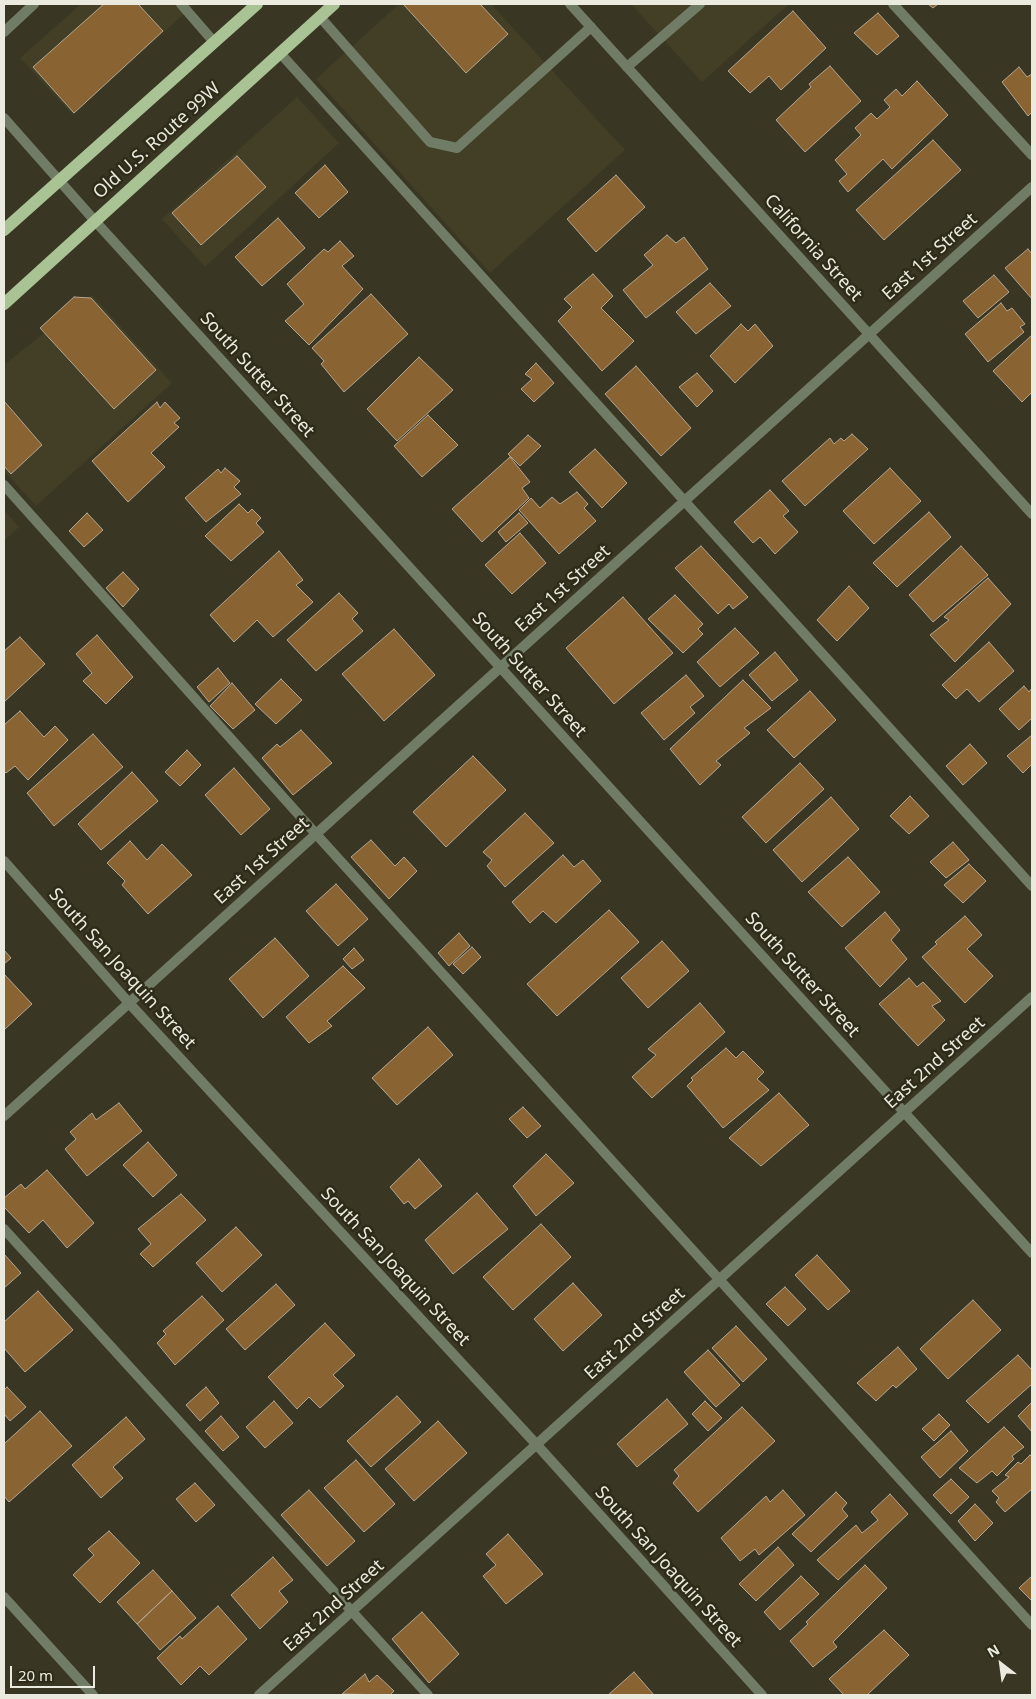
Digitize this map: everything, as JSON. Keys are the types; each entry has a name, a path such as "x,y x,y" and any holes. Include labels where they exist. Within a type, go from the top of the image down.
{"main road":[{"name":"Old U.S. Route 99W","path":"4,230 257,4"},
{"name":"Old U.S. Route 99W","path":"4,304 334,4"}],"street":[{"path":"4,32 34,4"},
{"path":"181,4 214,42"},
{"name":"California Street","path":"570,4 1032,514"},
{"path":"627,67 700,4"},
{"path":"893,4 1032,155"},
{"path":"320,17 430,142 457,148 591,27"},
{"path":"280,53 1032,886"},
{"name":"South Sutter Street","path":"4,118 95,221 1032,1253"},
{"name":"East 1st Street","path":"4,1116 1032,187"},
{"path":"4,485 316,834 1032,1626"},
{"name":"South San Joaquin Street","path":"4,861 129,1003 536,1445 762,1695"},
{"name":"East 2nd Street","path":"259,1695 1032,997"},
{"path":"4,1229 428,1695"},
{"path":"4,1597 93,1695"}],"shaded area":[{"path":"81,4 195,4 73,115 20,58"},
{"path":"399,4 491,4 625,150 490,273 316,79"},
{"path":"631,4 789,4 702,82"},
{"path":"297,97 339,143 205,267 162,219"},
{"path":"92,295 172,383 36,506 4,471 4,365"},
{"path":"4,510 19,527 4,541"}],"building":[{"path":"104,4 138,4 163,31 74,113 33,67"},
{"path":"403,4 480,4 508,34 466,73"},
{"path":"928,4 938,4 933,8"},
{"path":"793,11 826,48 781,90 769,76 750,93 728,71"},
{"path":"878,13 899,36 877,55 854,33"},
{"path":"830,66 861,101 805,152 776,120 811,87 809,84"},
{"path":"1019,67 1027,77 1032,74 1032,112 1028,116 1002,82"},
{"path":"917,81 948,115 892,169 883,159 848,192 839,181 847,174 835,160 861,135 855,128 871,113 877,119 890,107 884,100 896,89 902,96"},
{"path":"933,140 961,170 884,240 856,210"},
{"path":"237,156 266,187 201,245 172,213"},
{"path":"325,165 348,192 319,218 295,193"},
{"path":"616,175 645,207 596,252 567,219"},
{"path":"278,218 305,248 262,286 235,257"},
{"path":"667,235 676,243 684,237 708,269 646,318 623,290 653,265 644,255"},
{"path":"340,241 354,256 342,266 363,289 309,345 285,321 304,304 287,284 324,249 328,252"},
{"path":"1028,249 1032,254 1032,299 1005,268"},
{"path":"593,274 613,296 601,308 634,341 602,371 558,321 572,307 564,299"},
{"path":"994,275 1009,292 978,318 963,301"},
{"path":"710,283 731,306 696,334 676,312"},
{"path":"371,294 408,334 344,392 321,364 324,361 312,348"},
{"path":"74,297 91,298 156,370 114,409 40,328"},
{"path":"1001,303 1007,311 1012,308 1025,324 1020,327 1024,332 988,362 965,334"},
{"path":"741,324 748,331 755,324 773,346 735,383 710,356"},
{"path":"1032,335 1032,392 1022,402 993,371"},
{"path":"419,357 453,390 397,441 367,409"},
{"path":"536,363 554,383 534,402 521,389 532,379 525,374"},
{"path":"636,366 691,428 661,456 605,394"},
{"path":"697,373 713,391 697,407 679,387"},
{"path":"4,401 42,445 11,474 4,466"},
{"path":"157,402 160,408 165,402 180,418 174,423 179,427 151,453 165,467 128,502 92,461"},
{"path":"428,415 458,445 422,477 394,446"},
{"path":"852,434 868,449 805,506 782,481 830,438 834,444 841,438 844,441"},
{"path":"528,435 541,446 520,466 508,454"},
{"path":"595,449 627,483 602,508 569,472"},
{"path":"510,457 530,482 522,488 529,498 482,542 452,509"},
{"path":"225,468 240,481 234,487 241,494 206,522 185,498 218,469 221,473"},
{"path":"890,468 921,501 874,544 843,511"},
{"path":"770,490 789,511 783,516 798,532 775,554 760,537 753,543 734,522"},
{"path":"577,492 588,504 584,508 596,521 559,554 519,510 531,498 540,508 552,497 560,504"},
{"path":"239,504 248,513 252,509 261,518 256,523 264,532 231,561 205,536"},
{"path":"929,512 951,537 897,587 873,563"},
{"path":"87,513 103,530 84,547 69,531"},
{"path":"519,513 528,523 506,542 498,532"},
{"path":"520,533 546,563 512,594 485,565"},
{"path":"701,546 748,597 733,609 729,604 718,614 675,568"},
{"path":"961,546 988,575 933,622 909,595"},
{"path":"279,551 303,580 296,585 313,602 273,637 257,620 234,642 210,615"},
{"path":"123,572 139,589 123,607 106,588"},
{"path":"988,578 1011,604 955,662 930,635 949,620 944,617"},
{"path":"849,586 869,608 837,641 817,620"},
{"path":"339,593 358,613 352,619 363,631 316,671 287,640"},
{"path":"675,595 703,624 698,629 703,634 683,653 648,619"},
{"path":"623,597 673,653 614,704 566,648"},
{"path":"735,628 759,653 720,687 697,662"},
{"path":"394,629 435,675 384,721 342,674"},
{"path":"97,635 133,677 106,704 83,681 92,673 76,654"},
{"path":"20,637 45,664 4,702 4,651"},
{"path":"989,642 1014,671 979,702 967,689 956,699 942,685"},
{"path":"775,652 798,680 772,701 749,675"},
{"path":"218,668 230,683 209,702 197,687"},
{"path":"686,675 704,696 690,707 695,713 664,740 641,713"},
{"path":"281,679 302,700 276,724 255,704"},
{"path":"743,680 771,708 744,728 750,733 716,761 721,765 700,785 670,749"},
{"path":"232,683 255,710 233,729 210,706"},
{"path":"1024,686 1029,692 1032,688 1032,718 1019,730 999,709"},
{"path":"810,691 836,720 794,758 767,730"},
{"path":"20,711 44,737 55,726 68,740 28,780 15,766 6,773 4,771 4,725"},
{"path":"301,730 332,763 293,795 262,758 277,744 280,747"},
{"path":"93,734 123,767 54,826 27,793"},
{"path":"1032,735 1032,764 1023,773 1007,756"},
{"path":"970,744 987,763 963,785 946,766"},
{"path":"187,750 201,765 180,786 165,772"},
{"path":"473,756 506,790 446,847 413,812"},
{"path":"800,763 824,789 766,843 742,817"},
{"path":"234,768 270,809 241,835 205,795"},
{"path":"132,772 158,801 101,850 78,824"},
{"path":"910,796 929,816 909,834 890,816"},
{"path":"831,797 859,829 802,882 773,850"},
{"path":"525,813 554,843 505,887 487,866 492,860 483,852"},
{"path":"371,840 395,866 404,857 417,871 389,899 351,857"},
{"path":"130,841 147,860 162,844 192,875 148,914 122,885 125,881 107,863"},
{"path":"953,842 969,860 946,878 930,862"},
{"path":"563,855 574,867 583,860 601,881 556,923 543,911 530,923 512,902"},
{"path":"848,857 880,892 842,927 808,892"},
{"path":"969,864 986,881 963,903 944,885"},
{"path":"336,884 368,919 338,946 306,911"},
{"path":"609,910 639,942 557,1016 527,984"},
{"path":"885,912 900,930 891,940 907,959 880,987 845,948"},
{"path":"965,916 982,935 967,949 993,976 965,1003 922,957 937,944 935,942"},
{"path":"459,933 470,946 449,966 438,953"},
{"path":"275,938 309,976 263,1018 229,979"},
{"path":"662,941 689,971 648,1008 621,978"},
{"path":"472,947 481,957 463,974 453,964"},
{"path":"354,948 364,960 352,969 343,959"},
{"path":"4,950 11,958 4,964"},
{"path":"343,966 365,988 327,1021 332,1026 309,1043 286,1017"},
{"path":"4,974 32,1004 4,1030"},
{"path":"909,978 917,987 923,982 941,1001 932,1006 945,1020 918,1046 879,1004"},
{"path":"700,1003 725,1032 652,1098 632,1077 656,1055 648,1049"},
{"path":"428,1027 453,1055 397,1105 372,1078"},
{"path":"726,1048 736,1058 743,1051 764,1072 757,1079 769,1090 723,1128 687,1086 693,1080 691,1078"},
{"path":"779,1093 809,1125 761,1166 729,1138"},
{"path":"119,1103 142,1131 87,1176 65,1149 76,1139 70,1132 92,1113 96,1120"},
{"path":"523,1107 541,1126 527,1138 509,1119"},
{"path":"148,1142 177,1175 153,1197 123,1165"},
{"path":"546,1154 574,1183 536,1216 513,1186"},
{"path":"419,1159 442,1186 415,1209 408,1201 404,1204 390,1187"},
{"path":"47,1170 94,1223 67,1248 43,1220 29,1233 4,1207 4,1198 21,1184 25,1189"},
{"path":"477,1193 508,1229 453,1274 425,1240"},
{"path":"181,1194 206,1220 153,1267 140,1254 151,1244 138,1229"},
{"path":"541,1224 571,1257 513,1310 483,1277"},
{"path":"236,1227 262,1255 222,1292 196,1263"},
{"path":"4,1254 21,1273 4,1288"},
{"path":"817,1255 850,1291 828,1310 795,1275"},
{"path":"573,1283 602,1315 563,1351 534,1319"},
{"path":"276,1284 295,1305 245,1350 226,1329"},
{"path":"785,1287 806,1309 788,1326 766,1304"},
{"path":"38,1291 73,1330 25,1372 4,1348 4,1322"},
{"path":"202,1296 224,1320 175,1365 157,1343 166,1334 163,1331"},
{"path":"973,1300 1001,1330 948,1379 920,1349"},
{"path":"325,1323 355,1355 333,1375 344,1386 320,1408 309,1397 297,1409 268,1377"},
{"path":"736,1326 767,1359 743,1382 712,1348"},
{"path":"898,1347 917,1369 896,1388 893,1385 876,1401 857,1383"},
{"path":"708,1350 740,1385 716,1407 684,1372"},
{"path":"1018,1355 1032,1370 1032,1384 988,1423 966,1401"},
{"path":"7,1387 26,1407 10,1421 4,1414 4,1390"},
{"path":"206,1387 219,1403 200,1421 186,1405"},
{"path":"397,1396 421,1422 371,1467 347,1441"},
{"path":"667,1399 688,1424 637,1467 617,1444"},
{"path":"274,1401 293,1423 265,1448 246,1427"},
{"path":"705,1401 722,1418 708,1431 692,1414"},
{"path":"1032,1402 1032,1432 1018,1416"},
{"path":"742,1407 775,1441 698,1512 673,1483 679,1476 674,1470"},
{"path":"40,1411 72,1446 9,1502 4,1496 4,1444"},
{"path":"939,1414 950,1425 934,1441 922,1429"},
{"path":"221,1416 239,1437 223,1451 205,1431"},
{"path":"126,1417 145,1439 113,1467 123,1478 101,1498 72,1465"},
{"path":"438,1421 467,1453 414,1501 385,1469"},
{"path":"1004,1427 1024,1447 1012,1456 1014,1459 997,1476 992,1471 977,1483 959,1468"},
{"path":"951,1431 968,1451 940,1478 921,1457"},
{"path":"1030,1455 1032,1457 1032,1489 1005,1512 996,1502 999,1498 992,1491 1009,1477 1005,1475 1018,1462 1021,1464"},
{"path":"356,1460 395,1504 364,1532 324,1488"},
{"path":"951,1479 969,1497 951,1514 933,1495"},
{"path":"195,1483 215,1505 196,1522 176,1499"},
{"path":"309,1490 355,1541 327,1566 281,1515"},
{"path":"783,1490 805,1515 759,1555 755,1549 740,1561 721,1538 766,1496 770,1502"},
{"path":"836,1492 847,1503 842,1509 848,1516 811,1552 792,1534"},
{"path":"890,1494 908,1514 838,1580 817,1560 856,1525 862,1533 878,1520 871,1512"},
{"path":"975,1504 993,1523 975,1541 958,1521"},
{"path":"109,1531 140,1563 100,1603 73,1575 94,1555 88,1549"},
{"path":"508,1534 543,1574 506,1604 483,1576 496,1565 486,1554"},
{"path":"778,1547 794,1565 756,1601 739,1584"},
{"path":"273,1557 293,1580 279,1591 288,1602 260,1629 231,1595"},
{"path":"865,1565 887,1588 833,1642 837,1647 813,1667 790,1641 808,1624 806,1622"},
{"path":"153,1570 172,1591 137,1624 117,1602"},
{"path":"801,1576 819,1594 780,1630 764,1612"},
{"path":"1032,1576 1032,1601 1019,1588"},
{"path":"172,1591 196,1618 160,1650 137,1624"},
{"path":"218,1606 247,1639 209,1675 200,1666 181,1685 157,1658 180,1636 182,1639"},
{"path":"422,1612 459,1654 429,1683 392,1639"},
{"path":"884,1630 909,1655 867,1695 844,1695 829,1679"},
{"path":"634,1672 654,1695 608,1695"},
{"path":"365,1674 369,1682 377,1675 394,1691 390,1695 342,1694"}]}
